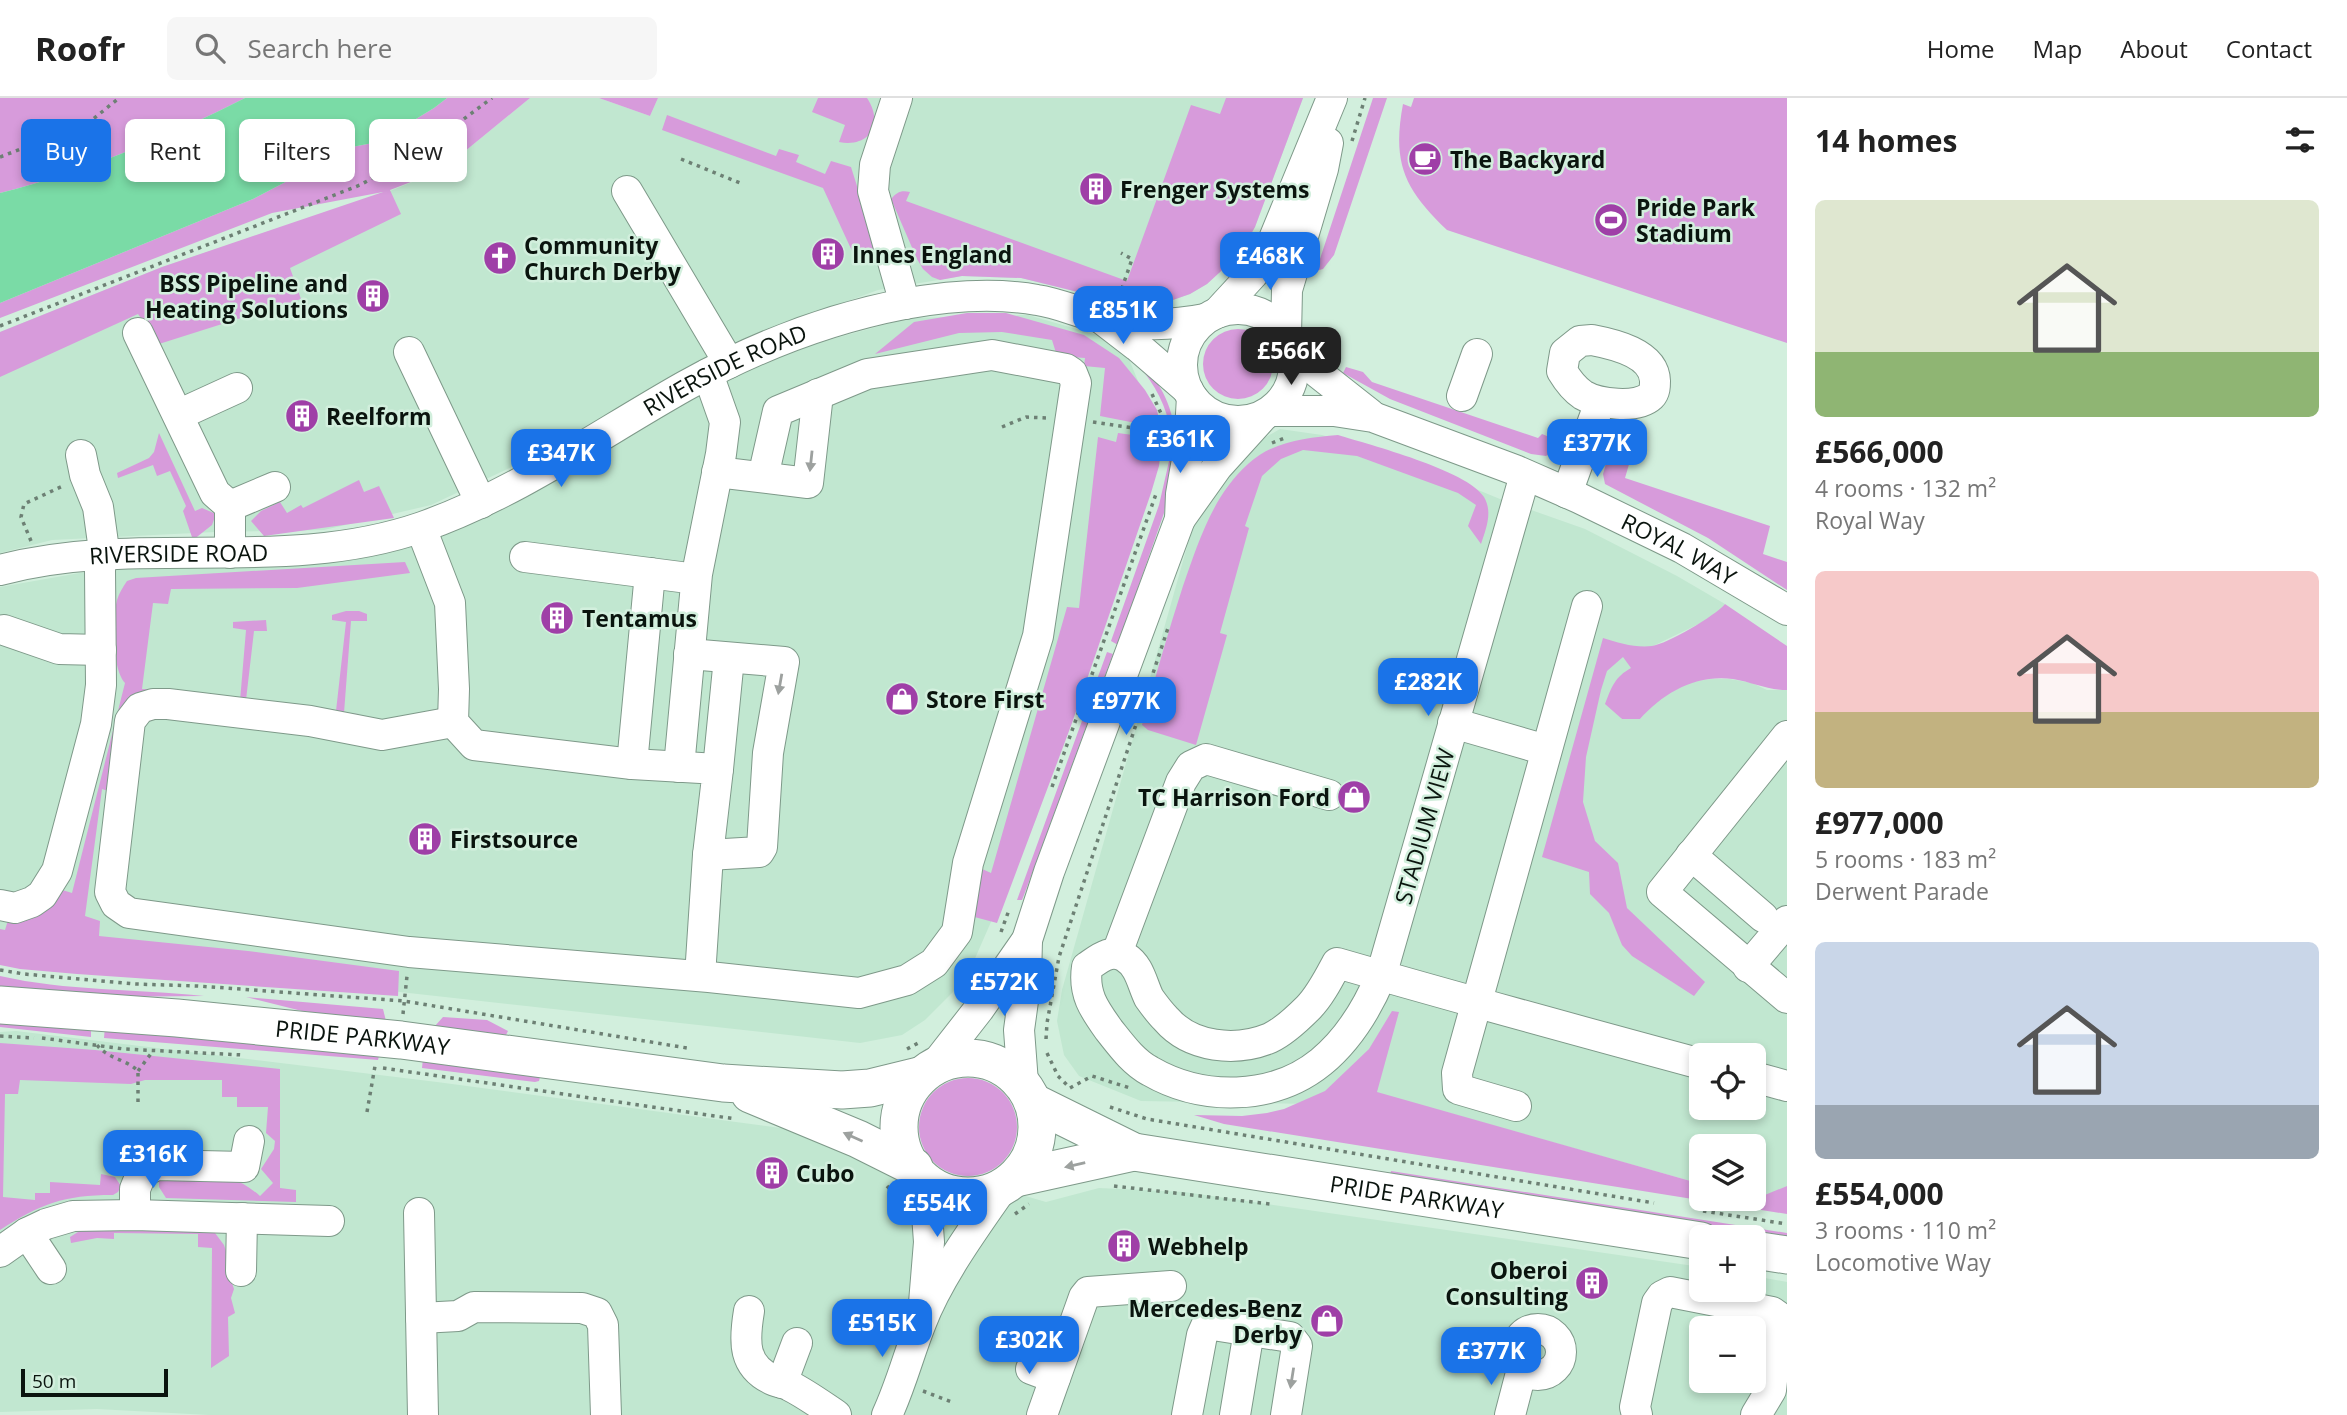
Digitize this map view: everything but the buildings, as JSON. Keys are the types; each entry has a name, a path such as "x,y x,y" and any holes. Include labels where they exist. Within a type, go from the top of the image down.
{"main road":[{"name":"PRIDE PARKWAY","path":"0,1005 98,1029 723,1083 842,1090 877,1087 920,1058"},
{"path":"920,1058 982,1059 1004,1068 1028,1093 1037,1124 1035,1141 1015,1197 955,1195 905,1182 900,1116 920,1058"},
{"name":"PRIDE PARKWAY","path":"723,1083 858,1139 905,1182"},
{"name":"PRIDE PARKWAY","path":"1028,1093 1134,1152 1697,1225"},
{"name":"PRIDE PARKWAY","path":"1015,1197 1134,1152"},
{"path":"1766,1252 1787,1255"}],"street":[{"path":"897,98 875,166 873,191 905,304"},
{"path":"1180,519 1181,494 1189,448 1190,394 1182,369 1183,352 1189,337 1253,274 1271,246 1335,98"},
{"path":"920,1058 979,1009 1049,872 1180,519 1217,467 1286,394 1293,380 1294,357 1288,338 1287,290 1323,169 1335,98"},
{"path":"627,191 719,369 726,422 696,579 678,767"},
{"name":"RIVERSIDE ROAD","path":"0,570 39,560 101,554 272,553 325,549 358,544 421,527 524,482 719,369 815,329 905,304 954,297 1005,296 1056,303 1106,318 1158,325 1179,324 1211,316"},
{"path":"1211,316 1232,309 1255,311 1276,323 1288,338"},
{"name":"RIVERSIDE ROAD","path":"1106,318 1190,394"},
{"path":"138,333 215,493 230,506 230,553"},
{"name":"ROYAL WAY","path":"1288,338 1318,373 1373,417"},
{"path":"409,352 481,503"},
{"path":"1462,396 1477,354"},
{"path":"453,722 382,735 310,721 168,704 153,704 140,708 130,721 110,892 116,904 129,913 409,952 700,976 859,993 907,980 934,963 957,932 968,863 1038,636 1076,383 1072,373 1066,369 992,355 867,374 778,411 763,477"},
{"path":"178,415 237,388"},
{"path":"718,472 808,483 818,394"},
{"path":"1190,394 1209,413 1224,419 1240,421 1267,413"},
{"path":"1567,493 1600,402"},
{"name":"ROYAL WAY","path":"1267,413 1334,411 1373,417 1567,493 1682,548 1787,610"},
{"path":"0,905 15,908 32,902 42,895 57,871 96,724 101,685 103,543 98,507 83,465"},
{"name":"STADIUM VIEW","path":"1117,953 1103,956 1087,967 1087,995 1132,1058 1150,1071 1205,1090 1230,1094 1271,1087 1290,1080 1319,1064 1338,1047 1370,1003 1381,976 1525,475"},
{"path":"230,506 275,487"},
{"path":"421,527 450,603 453,722 474,746 632,764 718,769"},
{"path":"525,557 696,579"},
{"path":"632,764 650,573"},
{"path":"1516,1106 1458,1089 1457,1073 1587,607"},
{"path":"4,630 59,649 101,650"},
{"path":"689,654 784,662 768,753 762,847 759,852 708,855"},
{"path":"700,976 708,855 729,658"},
{"path":"1453,723 1546,750"},
{"path":"1787,736 1661,892 1787,998"},
{"path":"1329,795 1206,759 1191,766 1181,782 1117,953 1128,959 1140,974 1150,999 1168,1022 1206,1044 1218,1046 1256,1042 1273,1036 1309,1007 1337,963 1689,1061"},
{"path":"1691,855 1775,919 1748,967"},
{"path":"1014,936 1026,979 1019,1030 1028,1093"},
{"path":"1766,1080 1787,1086"},
{"path":"135,1215 135,1189 142,1172 157,1165 244,1167 249,1141"},
{"path":"905,1182 927,1214 929,1242 921,1321"},
{"path":"887,1415 901,1384 921,1321 956,1257 1015,1197"},
{"path":"0,1252 27,1233 73,1216 242,1218 312,1212"},
{"path":"419,1213 423,1415"},
{"path":"241,1272 242,1218"},
{"path":"27,1233 51,1269"},
{"path":"1042,1415 1050,1367 1088,1292 1171,1286"},
{"path":"1637,1415 1635,1407 1657,1303 1661,1296 1670,1292 1772,1312 1779,1317 1771,1390 1756,1415"},
{"path":"421,1318 458,1316 474,1307 582,1308 597,1313 603,1325 606,1415"},
{"path":"1187,1415 1206,1326 1249,1331 1296,1341 1286,1415"},
{"path":"1235,1415 1249,1331"},
{"path":"742,1342 760,1371 836,1415"},
{"path":"782,1383 797,1343"},
{"path":"1510,1415 1522,1369"}],"path":[{"path":"0,157 86,124 119,98"},
{"path":"0,326 360,185 418,153 492,98"},
{"path":"681,159 740,183"},
{"path":"1106,318 1132,259 1121,253"},
{"path":"1149,389 1165,421 1167,442"},
{"path":"1119,427 1167,433"},
{"path":"32,542 21,517 24,504 83,465"},
{"path":"1052,788 1158,486"},
{"path":"21,545 40,540"},
{"path":"1046,1042 1046,1023 1059,957 1169,623"},
{"path":"1010,906 1014,936"},
{"path":"399,1055 409,952"},
{"path":"0,970 135,984 404,1001 700,1050"},
{"path":"0,1036 40,1038 98,1029 153,1051 244,1055"},
{"path":"98,1029 104,1054 133,1066 138,1071"},
{"path":"138,1107 138,1071 153,1051"},
{"path":"1046,1052 1058,1076 1078,1096"},
{"path":"367,1112 375,1066 399,1055 746,1121"},
{"path":"1106,1105 1147,1119 1654,1203"},
{"path":"1114,1186 1272,1204"},
{"path":"1697,1225 1787,1224"},
{"path":"901,1384 952,1402"}],"shaded area":[{"path":"0,98 245,98 201,119 125,119 125,152 111,157 111,119 21,119 21,182 38,182 0,193"},
{"path":"245,98 447,98 416,119 369,119 369,144 355,146 355,119 239,119 239,182 285,182 253,199 0,303 0,193 38,182 111,182 111,157 125,152 125,182 225,182 225,119 201,119"},
{"path":"447,98 530,98 467,150 467,119 416,119"},
{"path":"530,98 599,98 650,116 658,98 1303,98 1255,227 1244,246 1207,284 1190,294 1147,309 1021,278 962,276 878,290 740,341 520,463 431,505 324,530 52,540 0,553 0,332 162,267 412,182 467,182 467,150"},
{"path":"599,98 658,98 650,116"},
{"path":"818,98 867,98 874,116 871,132 859,141 839,142 845,125 812,112"},
{"path":"1226,98 1303,98 1255,227 1244,246 1207,284 1190,294 1147,309 1021,278 962,276 940,280 932,277 917,259 891,199 899,192 910,192 906,201 1127,281 1191,105 1220,114"},
{"path":"1373,98 1387,98 1334,255 1323,269 1316,271"},
{"name":"Pride Park Stadium","path":"1414,98 1787,98 1787,343 1447,230 1411,188 1401,159 1399,143 1403,104 1411,107"},
{"path":"667,115 776,156 779,149 799,155 796,162 825,174 831,161 851,167 879,256 858,264 823,188 662,130"},
{"path":"369,144 369,182 411,182 390,190 401,214 290,268 301,299 159,344 138,314 0,377 0,332 162,267 383,192 272,213 0,318 0,303 253,199 285,182 355,182 355,146"},
{"path":"967,313 1006,313 1084,335 1119,358 1145,390 1157,410 1161,428 1100,416 1105,368 1084,366 1085,358 1057,356 1052,340 1002,332 959,333 875,354 914,322"},
{"path":"1028,315 1122,342 1156,425 1126,544 1036,819 966,979 925,1020 902,1035 860,1043 58,954 0,959 0,587 91,571 322,558 443,528 737,365 909,318"},
{"path":"1245,329 1258,335 1267,344 1271,350 1271,378 1263,389 1252,397 1231,399 1213,389 1205,378 1203,357 1213,339 1224,331"},
{"path":"1146,367 1167,402 1176,442 1171,441 1166,413 1155,388 1144,372"},
{"path":"1346,367 1363,372 1372,382 1538,438 1542,434 1557,440 1552,452 1546,456 1531,454 1390,399 1343,373"},
{"name":"TC Harrison Ford","path":"1280,429 1322,435 1417,465 1500,499 1585,529 1725,604 1707,620 1653,646 1621,719 1640,719 1653,704 1692,682 1730,679 1752,683 1767,690 1787,690 1787,1186 1766,1195 1766,1134 1689,1134 1689,1181 1424,1106 1141,1101 1079,1076 1064,1055 1057,1021 1062,990 1196,515 1257,442"},
{"path":"159,433 195,511 202,508 216,514 212,525 193,540 183,511 186,506 170,471 157,476 153,465 118,478 117,473 149,458 154,452"},
{"path":"1118,433 1162,439 1159,466 1151,493 1072,723 997,923 967,915 980,868 991,873 1067,607 1079,608 1098,437 1116,442"},
{"path":"1338,435 1439,468 1474,487 1484,497 1488,509 1488,520 1481,544 1468,526 1476,505 1458,493 1357,456 1303,450 1281,459 1262,476 1245,526 1249,528 1220,633 1227,635 1196,745 1148,730 1142,725 1183,586 1208,520 1225,490 1248,464 1268,450 1302,439"},
{"path":"1174,456 1164,513 1118,645 1111,641 1159,505 1170,457"},
{"path":"1608,457 1630,461 1625,478 1770,526 1763,554 1787,562 1787,590 1708,538 1605,484 1603,474"},
{"path":"359,480 364,492 379,486 394,518 264,536 251,521 261,511 280,502 287,513 301,505 303,508"},
{"path":"405,562 410,573 297,588 171,589 168,604 153,603 142,689 163,690 114,793 102,789 85,916 100,921 99,936 248,951 399,971 398,996 77,974 0,965 0,929 5,930 9,917 59,889 72,893 125,683 115,656 114,619 117,600 127,581 136,578"},
{"path":"1725,604 1787,646 1787,690 1733,679 1706,679 1681,687 1659,701 1640,719 1622,719 1605,704 1615,683 1631,668 1623,657 1607,671 1586,757 1583,802 1595,841 1618,863 1627,908 1705,982 1694,996 1632,956 1622,945 1609,913 1590,894 1589,872 1542,857 1603,638 1633,646 1652,646 1679,635"},
{"path":"346,611 367,614 367,621 351,621 344,713 359,714 351,721 336,711 346,622 332,620 332,615"},
{"path":"266,620 267,631 254,631 246,700 240,701 246,630 233,628 233,622"},
{"path":"1107,652 1113,654 1024,895 1022,900 1017,900"},
{"path":"0,976 76,987 204,996 96,997 0,990"},
{"path":"246,997 383,1009 386,1021 302,1011"},
{"path":"1392,1011 1399,1012 1377,1092 1689,1181 1689,1198 1224,1124 1194,1115 1242,1116 1284,1109 1325,1091 1369,1049"},
{"path":"443,1017 487,1020 508,1031 506,1035 435,1026"},
{"path":"0,1020 91,1025 91,1037 0,1027"},
{"path":"105,1026 381,1048 378,1060 104,1038"},
{"path":"16,1031 437,1082 804,1131 1046,1202 1099,1188 1184,1192 1689,1265 1689,1302 1766,1302 1766,1278 1787,1282 1787,1415 434,1415 435,1242 433,1415 209,1415 97,1409 0,1412 0,1032"},
{"path":"0,1043 280,1069 280,1188 296,1190 296,1202 166,1198 159,1187 159,1179 200,1175 224,1177 248,1187 260,1196 273,1183 261,1169 274,1149 275,1141 266,1133 268,1107 237,1107 237,1097 222,1097 222,1080 145,1080 131,1084 20,1080 18,1094 5,1094 3,1197 35,1200 35,1193 50,1193 50,1182 100,1185 101,1174 115,1177 121,1186 113,1195 80,1197 53,1203 0,1230"},
{"path":"423,1058 537,1074 540,1077 539,1081 535,1082 422,1068"},
{"path":"968,1078 987,1082 1003,1092 1013,1108 1017,1127 1013,1146 1003,1162 987,1172 968,1176 949,1172 933,1162 923,1146 919,1127 923,1108 933,1092 949,1082"},
{"path":"1391,1171 1736,1225 1689,1227 1390,1177"},
{"path":"1787,1186 1787,1214 1766,1211 1766,1195"},
{"path":"86,1227 212,1229 224,1245 234,1289 231,1298 235,1313 228,1317 229,1356 211,1368 212,1248 198,1247 198,1234 114,1233 114,1239 97,1238 71,1243 70,1237"},
{"path":"1766,1230 1787,1233 1787,1240 1766,1237"}],"place":[{"name":"The Backyard","path":"1425,159"},
{"name":"Frenger Systems","path":"1096,189"},
{"name":"Pride Park Stadium","path":"1611,220"},
{"name":"Innes England","path":"828,254"},
{"name":"Community Church Derby","path":"500,258"},
{"name":"BSS Pipeline and Heating Solutions","path":"373,296"},
{"name":"Reelform","path":"302,416"},
{"name":"Tentamus","path":"557,618"},
{"name":"Store First","path":"902,699"},
{"name":"TC Harrison Ford","path":"1354,797"},
{"name":"Firstsource","path":"425,839"},
{"name":"Cubo","path":"772,1173"},
{"name":"Webhelp","path":"1124,1246"},
{"name":"Oberoi Consulting","path":"1592,1283"},
{"name":"Mercedes-Benz Derby","path":"1327,1321"}]}
